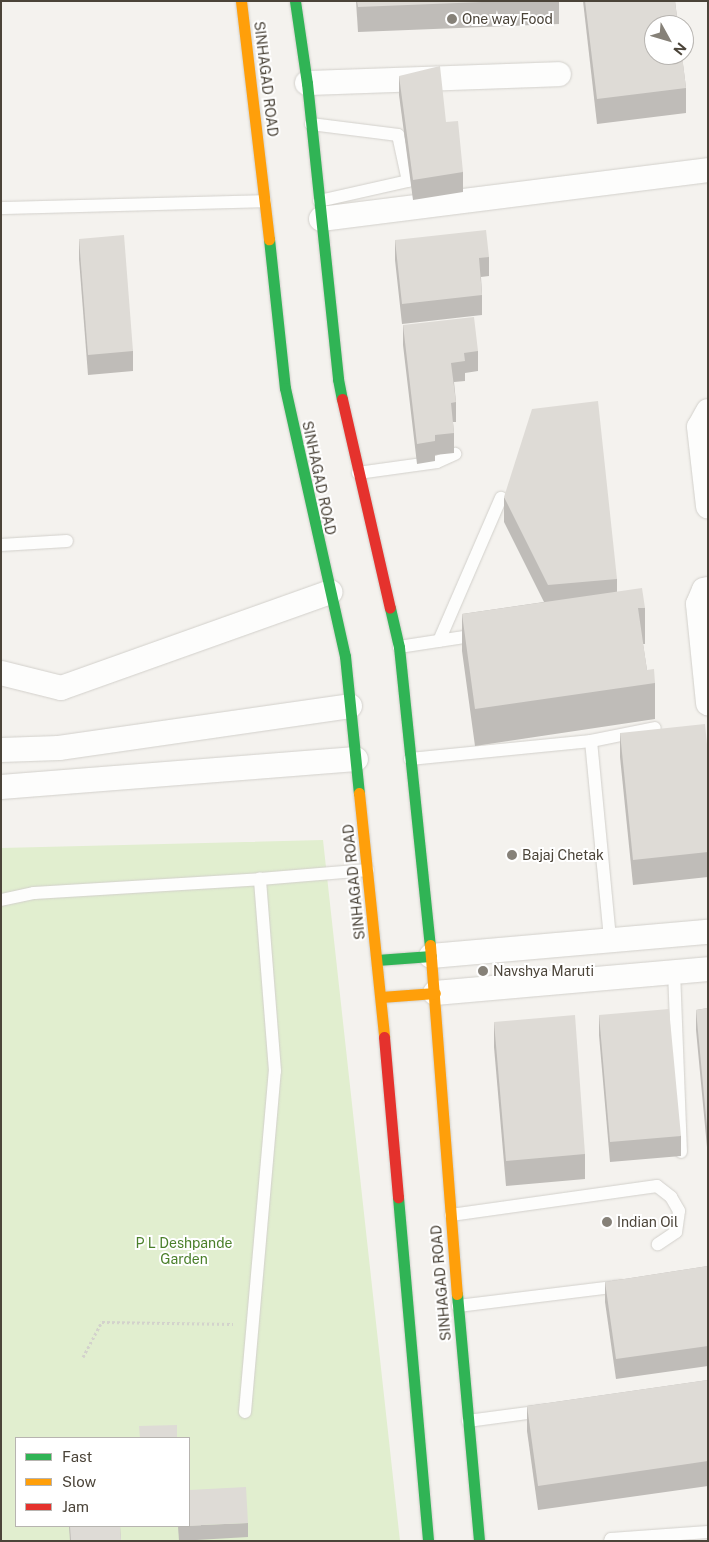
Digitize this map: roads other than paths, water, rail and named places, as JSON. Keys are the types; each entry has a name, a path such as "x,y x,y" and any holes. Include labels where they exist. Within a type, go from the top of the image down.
{"main road":[{"name":"SINHAGAD ROAD","path":"240,1 251,74 285,388 345,656 381,997 428,1541"},
{"name":"SINHAGAD ROAD","path":"295,1 311,124 338,379 399,647 435,993 458,1306 479,1541"},
{"path":"377,960 431,956"},
{"path":"381,997 435,993"}],"street":[{"path":"306,83 559,74"},
{"path":"320,210 708,170"},
{"path":"708,411 699,427 708,506"},
{"path":"708,589 704,590 698,604 708,704"},
{"path":"1,673 61,688 330,592"},
{"path":"1,750 59,748 350,706"},
{"path":"1,787 356,759"},
{"path":"431,956 708,932"},
{"path":"435,993 708,969"}],"lane":[{"path":"311,124 398,135 408,181 320,210"},
{"path":"1,208 265,201"},
{"path":"358,473 437,462 455,454"},
{"path":"439,641 501,498"},
{"path":"1,545 68,541"},
{"path":"399,647 488,633"},
{"path":"410,760 590,741 655,728"},
{"path":"590,741 610,940"},
{"path":"1,900 34,893 260,879 368,870"},
{"path":"245,1412 275,1071 260,879"},
{"path":"674,972 681,1152"},
{"path":"451,1215 657,1186 671,1197 679,1211 676,1232 658,1244"},
{"path":"458,1306 630,1285"},
{"path":"468,1421 551,1410"},
{"path":"610,1541 611,1539 708,1532"}],"place":[{"name":"One way Food","path":"452,19"},
{"name":"Bajaj Chetak","path":"512,855"},
{"name":"Navshya Maruti","path":"483,971"},
{"name":"Indian Oil","path":"607,1222"}],"park label":[{"name":"P L Deshpande Garden","path":"184,1252"}]}
